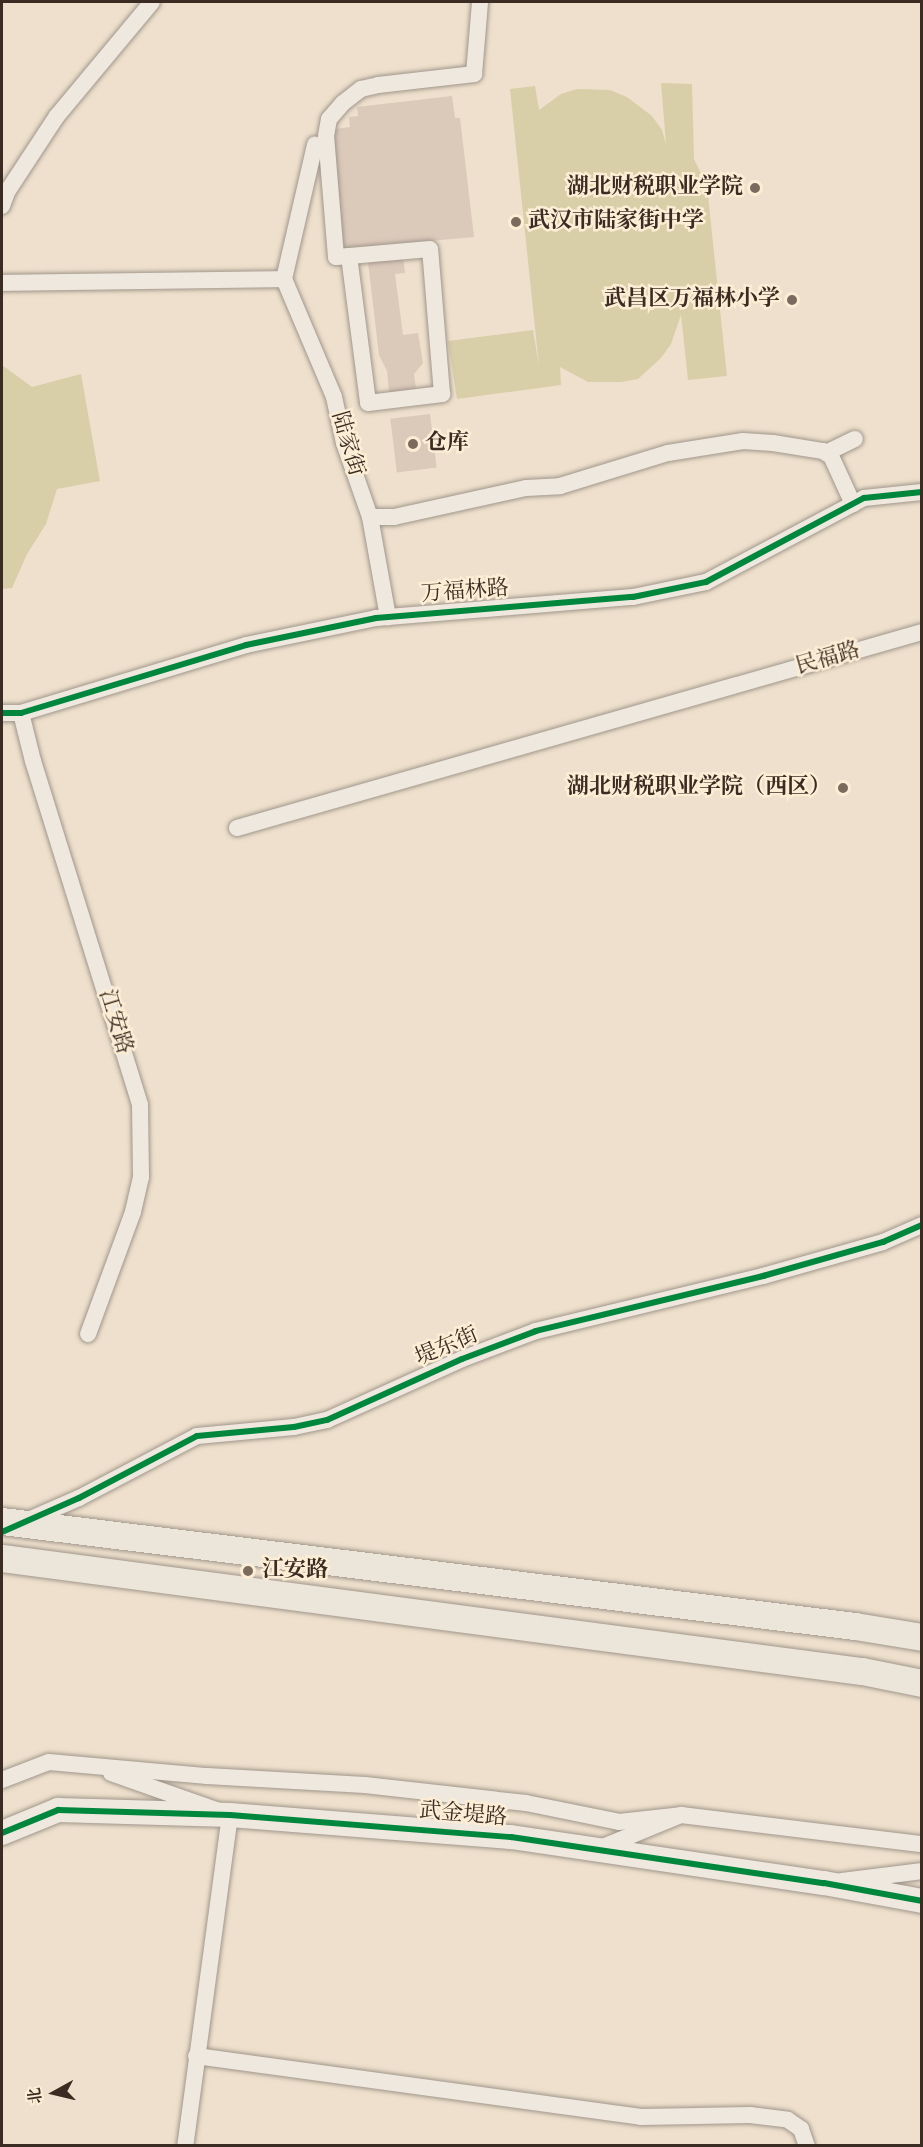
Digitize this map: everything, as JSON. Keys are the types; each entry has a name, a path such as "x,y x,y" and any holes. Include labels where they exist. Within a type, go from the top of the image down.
{"main road":[{"path":"8,1525 855,1626 921,1637"},
{"path":"2,1558 862,1671 921,1683"}],"street":[{"path":"2,206 7,192 57,116 152,2"},
{"path":"349,256 368,403 442,394 430,249 349,256 336,258 326,136 328,119 361,89 474,74 480,2"},
{"path":"2,283 284,279 315,144"},
{"name":"陆家街","path":"284,279 334,397 344,443 370,517 387,616"},
{"path":"826,453 855,439"},
{"path":"370,517 394,517 526,488 560,486 668,453 743,441 773,442 826,453 831,456 854,504"},
{"name":"万福林路","path":"2,713 21,713 246,645 387,616 633,597 705,582 864,498 921,492"},
{"name":"民福路","path":"237,828 921,632"},
{"name":"江安路","path":"21,713 33,761 140,1105 141,1177 133,1212 88,1334"},
{"name":"堤东街","path":"8,1525 80,1498 197,1436 294,1427 327,1420 462,1359 536,1331 764,1276 883,1242 921,1225"},
{"path":"2,1780 49,1762 84,1764 207,1776 365,1785 526,1803 619,1822 681,1815 921,1844"},
{"path":"84,1764 230,1815 185,2145"},
{"name":"武金堤路","path":"2,1833 58,1810 230,1815 510,1837 824,1883 921,1901"},
{"path":"596,1850 681,1815"},
{"path":"824,1883 921,1871"},
{"path":"196,2056 641,2117 750,2115 788,2120 801,2128 807,2145"}],"shaded area":[{"path":"661,83 692,84 694,159 707,186 727,376 688,380 681,315 671,344 661,358 638,379 621,382 588,382 560,367 561,385 457,399 448,341 533,330 539,366 510,89 535,86 539,110 561,94 577,89 610,90 627,97 652,116 662,130 666,144"},
{"path":"2,365 32,387 81,374 100,481 57,489 46,524 27,554 12,588 2,589"}],"building":[{"path":"452,96 455,118 460,118 474,237 341,249 328,130 350,127 349,117 358,116 357,107"},
{"path":"403,257 405,273 395,274 403,335 418,333 423,363 414,374 416,389 389,392 387,371 379,355 368,262"},
{"name":"仓库","path":"430,414 437,468 397,472 390,419"}],"cycle path":[{"path":"2,713 21,713 246,645 376,618 633,597 706,582 864,498 922,492"},
{"path":"2,1532 79,1498 197,1436 294,1427 327,1420 462,1359 536,1331 763,1276 883,1242 922,1225"},
{"path":"2,1833 58,1810 230,1815 511,1837 824,1883 922,1901"}],"place":[{"name":"湖北财税职业学院","path":"755,188"},
{"name":"武汉市陆家街中学","path":"516,222"},
{"name":"武昌区万福林小学","path":"792,300"},
{"name":"仓库","path":"413,444"},
{"name":"湖北财税职业学院（西区）","path":"843,788"},
{"name":"江安路","path":"248,1571"}]}
